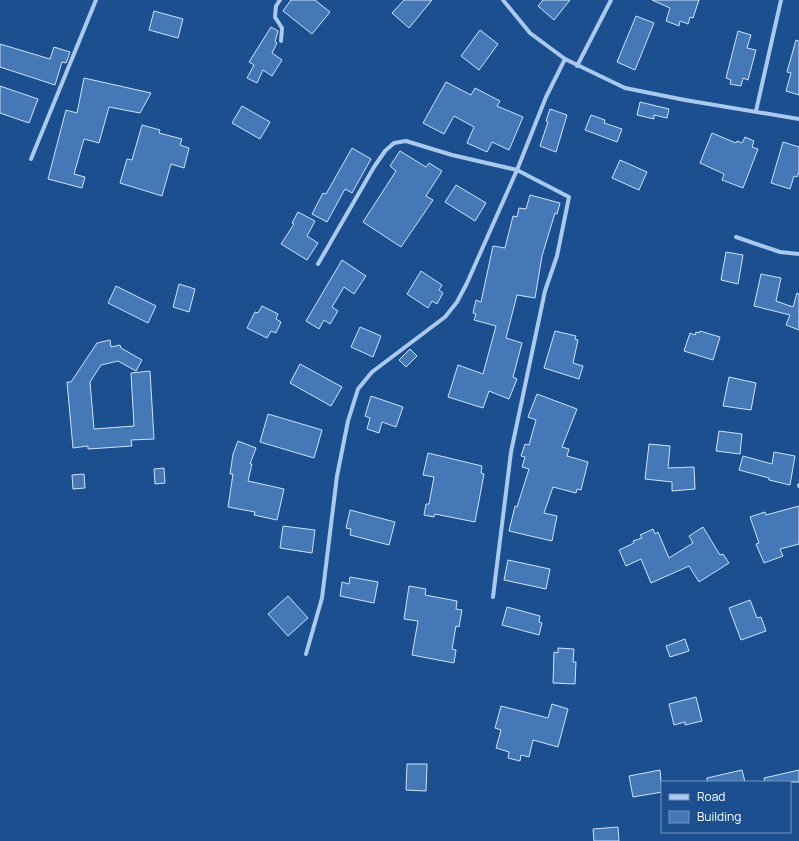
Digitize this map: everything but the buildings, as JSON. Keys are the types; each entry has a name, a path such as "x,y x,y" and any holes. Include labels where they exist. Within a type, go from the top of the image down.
{"street":[{"path":"31,160 96,0"},
{"path":"280,0 276,6 274,17 282,28 281,40"},
{"path":"503,0 530,33 566,59 577,66 625,88 799,118"},
{"path":"577,66 611,0"},
{"path":"756,111 781,0"},
{"path":"306,654 322,598 337,476 348,421 358,389 372,372 445,317 457,302 467,283 517,170 546,97 566,59"},
{"path":"318,264 374,167 385,151 394,143 406,141 452,155 517,170 569,197 557,256 545,291 510,452 493,597"},
{"path":"736,237 780,252 799,254"}]}
